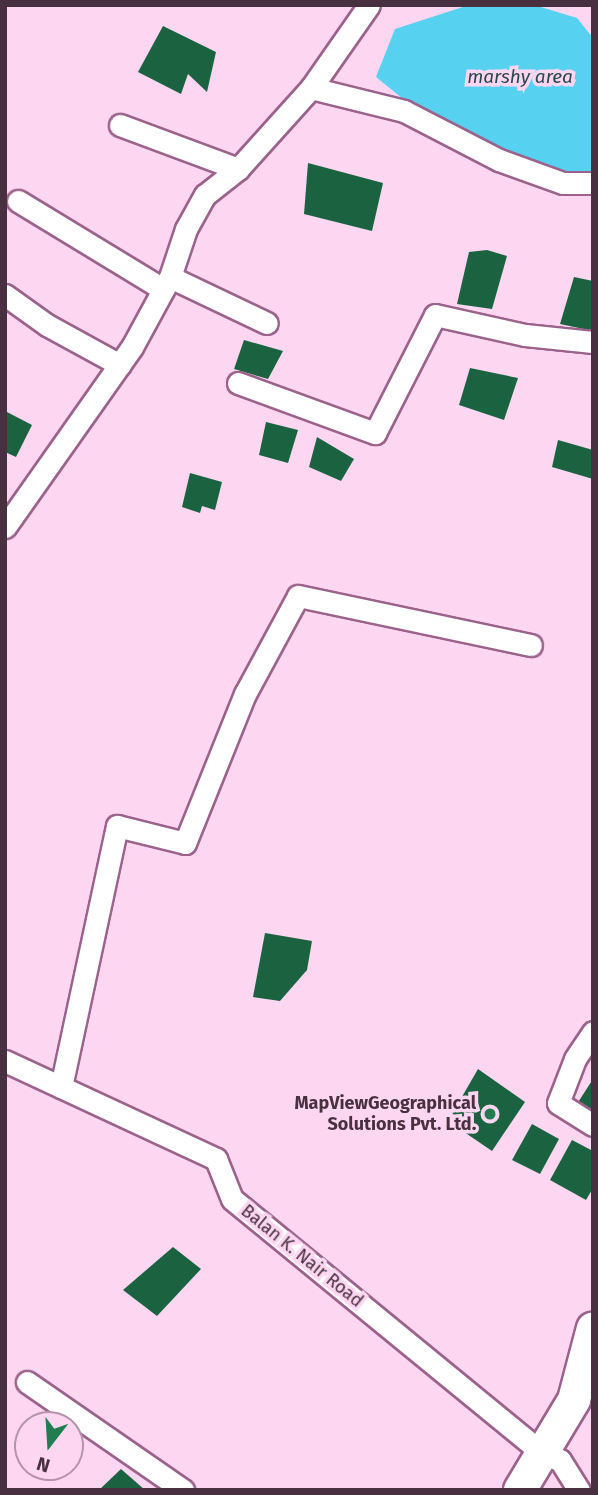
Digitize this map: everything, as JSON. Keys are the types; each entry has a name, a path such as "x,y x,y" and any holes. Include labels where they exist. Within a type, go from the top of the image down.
{"street":[{"path":"5,527 120,365 167,283 186,229 205,195 238,169 311,88 369,5"},
{"path":"311,88 404,111 499,160 563,183 593,183"},
{"path":"120,125 238,169"},
{"path":"18,201 167,283 267,323"},
{"path":"5,295 47,325 120,365"},
{"path":"238,383 375,433 435,315 525,335 593,342"},
{"path":"61,1087 117,826 185,843 245,694 298,596 531,645"},
{"path":"593,1032 575,1059 558,1104 593,1125"},
{"name":"Balan K. Nair Road","path":"5,1061 216,1159 232,1199 544,1454 560,1460 583,1486"},
{"path":"520,1490 574,1400 593,1328"},
{"path":"27,1382 183,1490"}],"water":[{"name":"marshy area","path":"469,5 534,5 577,18 593,38 593,172 566,173 522,160 413,107 376,77 395,29"}],"building":[{"path":"163,26 216,52 207,92 188,74 181,94 138,72"},
{"path":"308,163 383,183 372,231 304,214"},
{"path":"487,250 507,256 492,309 457,304 469,252"},
{"path":"574,277 593,281 593,331 560,324"},
{"path":"244,340 283,351 268,379 234,369"},
{"path":"470,368 518,378 504,420 459,405"},
{"path":"5,411 32,425 16,457 5,452"},
{"path":"266,422 298,430 288,463 259,455"},
{"path":"317,437 354,459 341,481 309,467"},
{"path":"558,440 593,450 593,479 552,467"},
{"path":"190,473 222,482 215,510 202,506 200,513 182,507"},
{"path":"265,933 312,941 307,970 280,1001 253,997"},
{"path":"478,1069 525,1102 492,1151 448,1121"},
{"path":"593,1079 593,1118 575,1107"},
{"path":"532,1124 559,1139 540,1174 512,1160"},
{"path":"572,1140 593,1151 593,1188 586,1200 550,1180"},
{"path":"173,1247 201,1269 157,1316 123,1290"},
{"path":"121,1469 145,1490 99,1490"}],"place":[{"name":"MapViewGeographical Solutions Pvt. Ltd.","path":"490,1114"}]}
